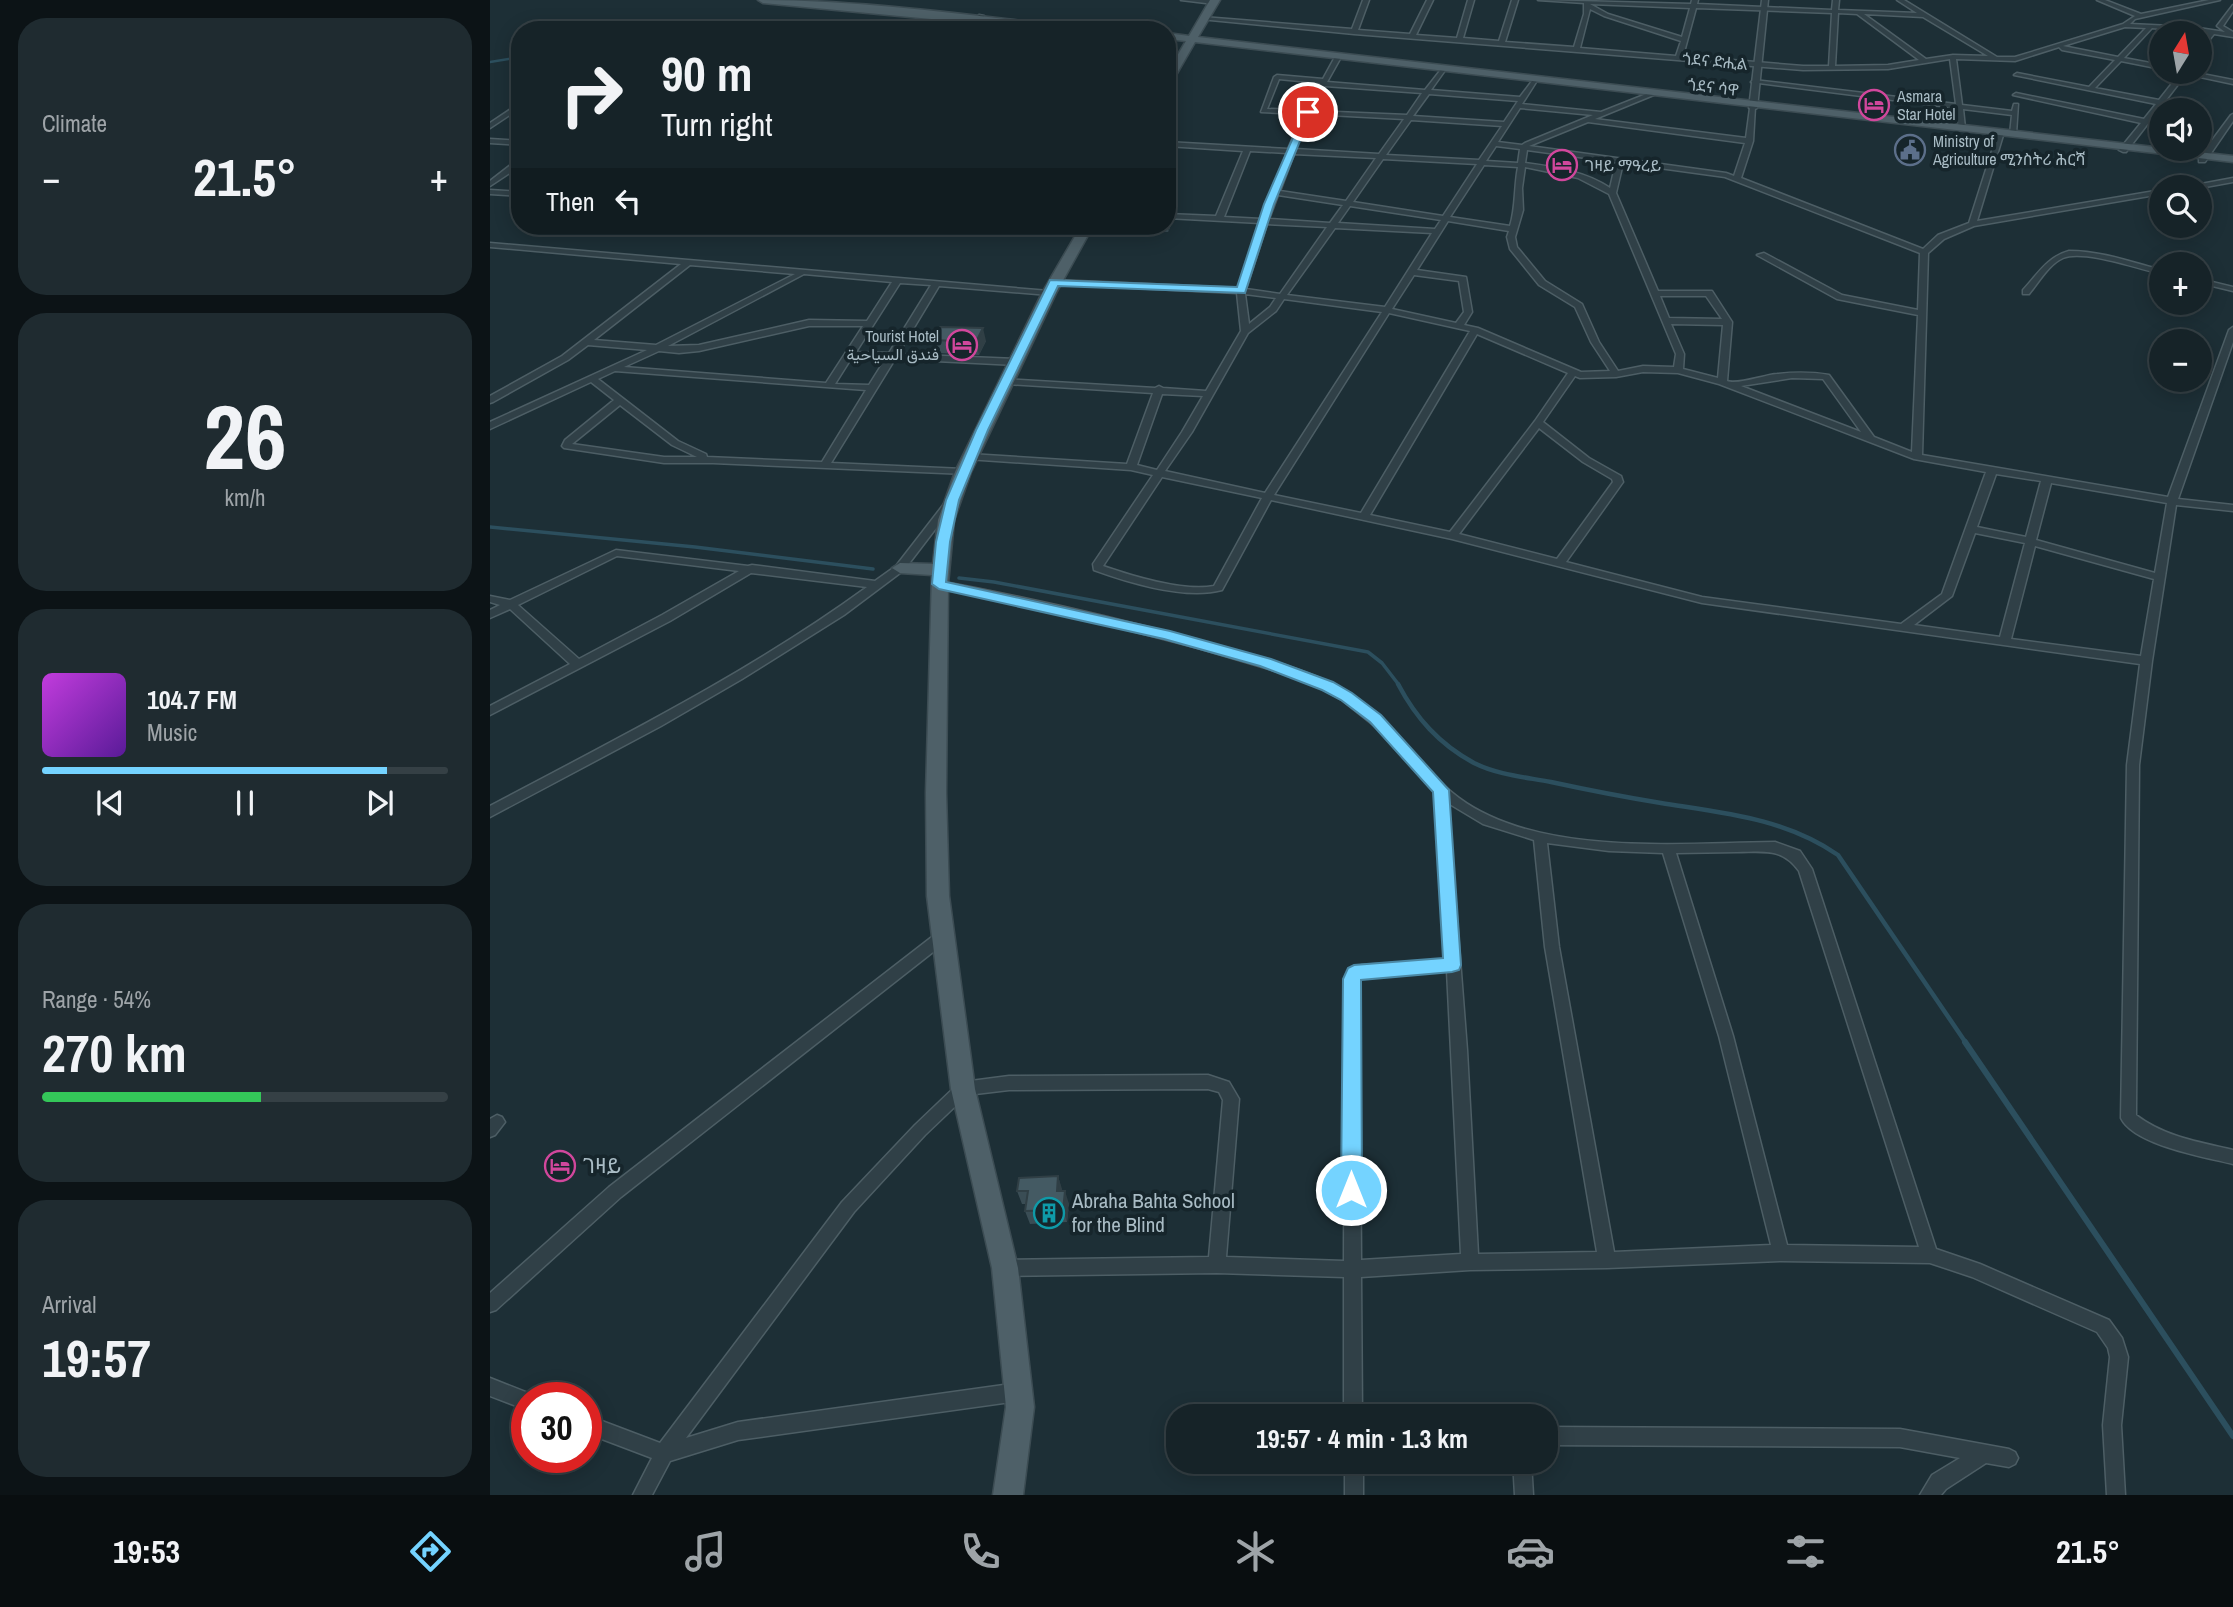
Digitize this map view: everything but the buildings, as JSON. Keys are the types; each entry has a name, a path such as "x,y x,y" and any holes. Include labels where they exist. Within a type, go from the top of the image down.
{"main road":[{"path":"763,0 1010,21"},
{"path":"805,0 1018,21"},
{"path":"1176,66 1214,1"},
{"path":"1176,34 1202,21"},
{"path":"1202,21 1208,33 1227,45"},
{"name":"ጎደና ሳዋ","path":"1176,39 2149,151"},
{"path":"1181,57 1200,48 1227,45"},
{"path":"1176,50 1181,57"},
{"name":"ጎደና ሳዋ","path":"1753,106 2005,134"},
{"name":"ጎደና ሳዋ","path":"2212,159 2233,161"},
{"path":"1008,1495 1018,1426 1018,1392 1005,1268 963,1089 942,937 936,793 940,577 944,531 952,500 966,465 1077,235"},
{"path":"900,568 940,577"}],"street":[{"path":"1184,0 1214,1"},
{"path":"1354,32 1366,0"},
{"path":"1412,36 1430,0"},
{"path":"1459,40 1471,0"},
{"path":"1501,44 1515,0"},
{"path":"1541,0 1588,4 1608,1 1764,4 1836,13 1923,15"},
{"path":"1832,69 1836,0"},
{"path":"1900,0 1997,59"},
{"path":"2100,0 2140,16"},
{"name":"ጎደና ድሒል","path":"1202,21 1832,69 1888,67 1953,57 2015,59 2125,25 2140,16 2217,0"},
{"path":"1679,58 1695,2"},
{"path":"1588,4 1606,15 1685,40"},
{"path":"1576,50 1588,4"},
{"path":"1737,179 1749,141 1764,4"},
{"path":"2233,7 2220,26 2233,35"},
{"path":"1860,14 1924,61"},
{"path":"976,21 980,17"},
{"path":"2125,25 2149,26"},
{"path":"2090,89 2117,58 2149,28"},
{"path":"2212,32 2233,35"},
{"path":"2058,47 2149,65"},
{"path":"1953,57 1962,128"},
{"path":"1245,331 1241,291 1263,222 1308,112 1338,58"},
{"path":"1972,224 2015,113 2015,59"},
{"path":"1442,70 1273,309 1245,331 1209,394 1098,564 1098,568 1165,584 1213,591 1238,555 1268,496 1534,81"},
{"path":"2017,75 2149,100"},
{"path":"1507,124 1263,110 1277,77 1603,114"},
{"path":"2212,78 2233,82"},
{"path":"1754,82 2015,113"},
{"path":"2161,98 2174,84"},
{"path":"1616,374 1595,342 1579,306 1542,283 1513,247 1513,229 1519,210 1518,188 1524,148 1529,143 1652,94"},
{"path":"2016,95 2143,121"},
{"path":"490,127 511,112"},
{"path":"2124,148 2149,113"},
{"path":"2212,145 2233,116"},
{"path":"1588,120 1749,141"},
{"path":"490,141 511,142"},
{"path":"1176,144 1523,165 1575,174 1594,181 1612,193 1680,354 1678,370"},
{"path":"1496,144 1715,173 1737,179 1924,252"},
{"path":"1219,219 1248,148"},
{"path":"1612,193 1620,160"},
{"path":"490,184 511,169"},
{"path":"2212,183 2233,180"},
{"path":"490,192 511,193"},
{"path":"1274,192 1513,229"},
{"path":"1917,457 1924,252 1941,237 1972,224 2149,194"},
{"path":"1176,217 1437,231"},
{"path":"490,245 936,284 1241,291 1387,310 1475,330 1572,373 1591,375 1643,369 1678,370 1722,382 1917,457 2172,501 2233,508"},
{"path":"2026,292 2057,257 2065,254 2084,254 2149,269"},
{"path":"1761,255 1840,297 1921,313"},
{"path":"490,400 588,342 687,263"},
{"path":"1411,272 1464,279 1468,312 1460,326"},
{"path":"490,426 658,349 800,274"},
{"path":"829,386 897,281"},
{"path":"825,465 936,284"},
{"path":"2212,284 2233,289"},
{"path":"1655,294 1709,293 1728,322 1722,382"},
{"path":"1665,321 1728,322"},
{"path":"588,342 658,349 699,348 809,323 869,324"},
{"path":"1364,516 1475,330"},
{"path":"2233,330 2172,501 2146,661 2133,765 2129,1118 2139,1127 2166,1139 2233,1157"},
{"path":"851,354 1016,362"},
{"path":"615,369 873,388"},
{"path":"1453,536 1572,373"},
{"path":"1732,386 1759,380 1826,377 1873,442"},
{"path":"594,380 676,443 713,460"},
{"path":"1006,381 1209,394"},
{"path":"1131,467 1159,389"},
{"path":"621,400 568,442 567,446 644,458 825,465 1131,467 1453,536 1702,600 2146,661"},
{"path":"1538,423 1586,460 1617,478 1618,482 1559,564"},
{"path":"1903,628 1947,596 1992,470"},
{"path":"2005,640 2029,541 2048,478"},
{"path":"490,813 738,676 878,585 900,568 952,500"},
{"path":"1973,529 2029,541 2158,577"},
{"path":"490,614 616,553 878,585"},
{"path":"490,711 579,665 752,568"},
{"path":"940,577 1266,663 1327,686 1347,696 1375,719 1441,790 1484,820 1540,839 1668,848 1775,847 1795,855 1805,869 1930,1255"},
{"path":"490,598 512,604 579,665"},
{"path":"1441,790 1460,1049 1470,1262"},
{"path":"1540,839 1552,947 1607,1260"},
{"path":"1668,848 1726,1036 1781,1253"},
{"path":"490,1304 615,1192 942,937"},
{"path":"1353,1404 1352,979 1354,973 1362,971 1452,965"},
{"path":"642,1495 664,1454 848,1208 920,1129 963,1089 1009,1083 1208,1082 1224,1087 1231,1099 1217,1265"},
{"path":"1005,1268 1217,1265 1351,1269 1470,1262 1781,1253 1930,1255 1974,1270 2103,1326 2116,1344 2119,1357 2112,1424 2116,1495"},
{"path":"490,1387 511,1395"},
{"path":"602,1430 664,1454 738,1431 1018,1392"},
{"path":"1558,1436 1900,1438 2009,1458"},
{"path":"1929,1495 1939,1482 1985,1453"},
{"path":"1354,1474 1354,1495"},
{"path":"1523,1474 1524,1495"}],"waterway":[{"path":"490,62 511,58"},
{"path":"490,527 695,547 873,569"},
{"path":"959,578 994,582 1368,652 1382,663 1399,685"},
{"path":"1398,684 1421,719 1439,739 1461,756 1483,767 1512,775 1753,819 1796,833 1838,855 1966,1043"},
{"path":"1965,1042 2233,1436"}],"place":[{"name":"Asmara Star Hotel","path":"1874,105"},
{"name":"Ministry of Agriculture ሚንስትሪ ሕርሻ","path":"1910,150"},
{"name":"ገዛይ ማዓረይ","path":"1562,165"},
{"name":"Tourist Hotel فندق السياحية","path":"962,345"},
{"name":"ገዛይ","path":"560,1166"},
{"name":"Abraha Bahta School for the Blind","path":"1049,1213"}],"route":[{"path":"1308,112 1269,204 1241,291 1054,282 982,430 952,500 946,520 939,584 1165,635 1266,663 1327,686 1347,696 1375,719 1441,790 1452,965 1354,973 1351,1190"}]}
